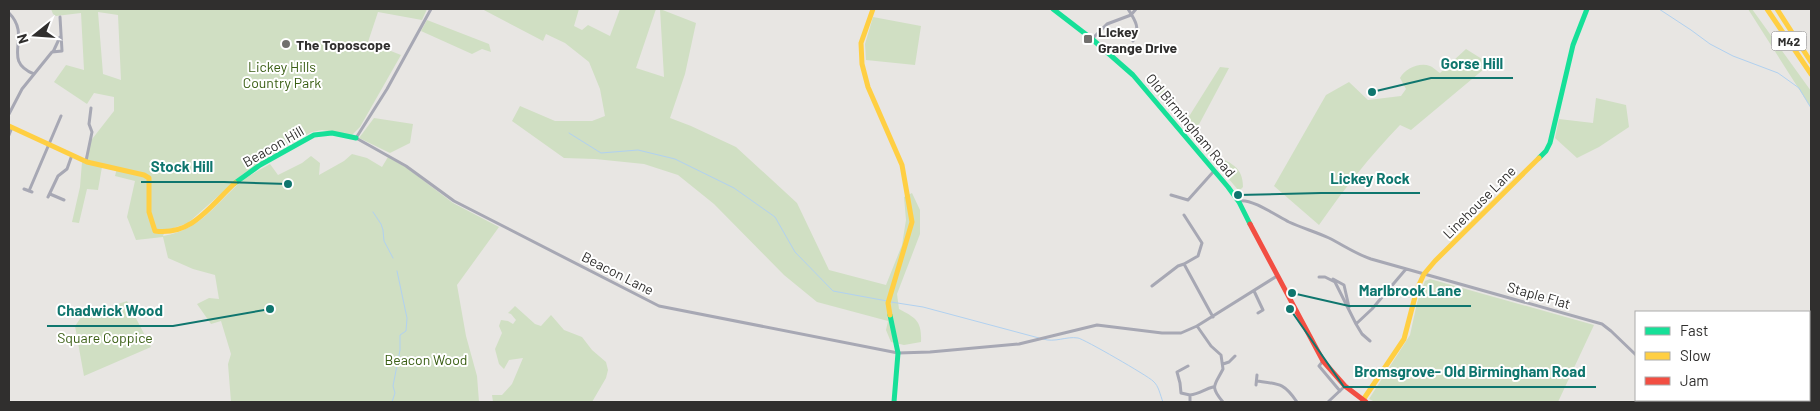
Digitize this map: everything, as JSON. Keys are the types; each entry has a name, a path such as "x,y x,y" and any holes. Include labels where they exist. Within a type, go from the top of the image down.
{"main road":[{"path":"873,9 861,43 862,64 868,87 902,166 912,222 888,303 898,353 894,402"},
{"name":"Old Birmingham Road","path":"1053,9 1130,72 1215,170 1238,202 1322,361 1344,386 1365,402"},
{"name":"Linehouse Lane","path":"1365,402 1404,340 1417,289 1424,274 1546,151 1550,144 1574,45 1587,9"},
{"name":"M42","path":"1767,9 1811,74"},
{"name":"M42","path":"1777,9 1811,62"},
{"name":"Beacon Hill","path":"11,126 86,162 144,175 149,178 150,217 155,231 164,233 187,227 205,214 241,178 260,164 304,140 318,134 330,133 356,138"}],"street":[{"path":"356,138 432,9"},
{"path":"1128,9 1138,28 1137,35 1133,41"},
{"path":"1092,39 1107,24 1131,15 1136,9"},
{"path":"9,13 17,21 18,26 16,57 19,64 26,71 34,74"},
{"path":"52,52 62,51 60,17"},
{"path":"9,114 22,89 52,52 61,36"},
{"path":"86,162 92,132 89,124 91,108"},
{"path":"24,189 30,191 48,143 61,116"},
{"path":"9,135 11,126"},
{"name":"Beacon Lane","path":"356,138 406,166 454,201 659,306 898,353 1019,344 1097,325 1154,332 1182,333 1198,326 1277,276"},
{"path":"64,200 49,195 58,176 67,169 72,155"},
{"path":"1171,195 1188,200 1215,170"},
{"name":"Staple Flat","path":"1238,202 1244,200 1295,225 1336,242 1357,254 1597,322 1607,327 1635,355"},
{"path":"1152,286 1178,266 1198,256 1202,243 1184,215"},
{"path":"1184,264 1213,317"},
{"path":"1356,324 1372,309 1406,269"},
{"path":"1319,277 1340,281 1344,285 1347,292 1349,311"},
{"path":"1332,279 1362,334 1370,341"},
{"path":"1254,291 1263,310 1258,313"},
{"path":"1198,326 1211,346 1221,356 1223,369 1213,387 1216,395 1223,402"},
{"path":"1223,364 1229,362 1235,356"},
{"path":"1322,361 1318,366 1340,391"},
{"path":"1181,394 1180,383 1175,373 1188,366"},
{"path":"1257,375 1257,383 1280,385 1287,388 1297,402"},
{"path":"1328,402 1344,386"},
{"path":"1174,394 1197,394 1213,387"},
{"path":"1190,395 1190,402"}],"green space":[{"name":"Lickey Hills Country Park","path":"51,9 427,9 422,20 378,12 368,42 401,55 360,127 352,135 322,130 312,132 288,144 243,174 188,223 165,231 163,236 189,227 199,221 246,178 270,164 278,175 302,163 311,156 320,163 319,175 344,161 352,154 367,158 382,167 388,157 407,168 453,203 499,227 457,285 466,336 477,376 479,402 231,402 228,364 231,354 221,321 211,324 197,304 209,298 219,299 215,275 193,269 168,258 163,237 136,240 127,217 135,181 115,176 117,168 85,159 89,143 114,111 114,97 94,93 87,104 54,82 66,65 84,70 81,13 56,16","holes":["98,12 118,15 121,80 103,74"]},
{"path":"482,9 579,9 574,26 582,30 588,25 610,36 620,9 656,9 636,68 664,77 660,9 696,23 685,74 670,118 736,147 797,203 829,270 886,285 902,245 906,220 904,197 912,193 920,210 920,234 897,294 899,309 914,318 919,325 921,342 904,345 891,342 886,330 888,321 817,302 784,275 714,204 678,175 644,164 564,158 512,121 520,106 555,121 592,121 605,116 600,89 589,62 565,43 546,34 543,41"},
{"path":"1748,9 1752,9 1811,91 1811,108"},
{"path":"873,17 921,26 915,65 866,60 865,44"},
{"path":"427,20 489,44 491,52 482,49 472,54 421,31"},
{"path":"1466,49 1490,64 1411,130 1400,125 1358,173 1319,225 1274,186 1326,95 1349,82 1368,100 1401,96 1406,89 1400,78 1409,69 1426,65 1440,73"},
{"path":"1220,67 1229,68 1195,132 1210,152 1230,163 1241,174 1243,187 1239,191 1155,92 1161,85 1188,118"},
{"path":"1596,98 1626,105 1629,127 1599,147 1577,158 1555,138 1559,119 1593,123"},
{"path":"374,118 413,124 410,143 390,153 359,138"},
{"path":"82,162 102,167 98,190 87,189 79,223 72,222 80,187"},
{"path":"1430,279 1594,325 1558,402 1375,402 1369,399 1410,335 1417,303 1425,281"},
{"name":"Square Coppice","path":"127,301 151,347 84,376 75,326 82,316"},
{"name":"Beacon Wood","path":"515,306 535,324 541,326 551,315 564,330 582,337 592,350 606,362 608,370 606,378 592,402 493,402 492,395 502,395 512,384 523,358 509,360 504,369 499,364 495,349 502,333 499,326 501,320 513,324 516,320 508,313"}],"waterway":[{"path":"1659,9 1710,44 1733,56 1778,73 1799,88 1811,108"},
{"path":"569,133 601,153 638,150 675,159 734,188 775,217 795,252 833,291 887,301"},
{"path":"373,212 381,224 384,241 393,258"},
{"path":"392,402 395,393 393,386 400,350 400,335 406,331 407,318 397,271"},
{"path":"891,302 923,307 1039,338"},
{"path":"1043,339 1078,338 1092,344 1153,381 1158,388 1163,402"}],"traffic: fast":[{"path":"1053,9 1092,39 1133,75 1228,187 1239,202 1250,224"},
{"path":"1539,158 1546,151 1550,143 1573,45 1587,9"},
{"path":"235,183 260,165 314,135 332,133 356,138"},
{"path":"890,315 898,353 894,402"}],"traffic: slow":[{"path":"873,9 861,43 862,64 868,87 902,165 912,222 888,303 890,315"},
{"path":"1767,9 1811,74"},
{"path":"1777,9 1811,62"},
{"path":"9,126 87,162 144,175 149,178 149,212 155,231 180,229 190,224 200,218 235,183"},
{"path":"1363,400 1404,339 1417,289 1424,274 1539,158"}],"traffic: jam":[{"path":"1250,224 1323,361 1345,386 1366,402"}],"place":[{"name":"Lickey Grange Drive","path":"1088,39"},
{"name":"The Toposcope","path":"286,44"},
{"name":"Gorse Hill","path":"1372,92"},
{"name":"Stock Hill","path":"288,184"},
{"name":"Lickey Rock","path":"1238,195"},
{"name":"Marlbrook Lane","path":"1292,293"},
{"name":"Chadwick Wood","path":"270,309"},
{"name":"Bromsgrove- Old Birmingham Road","path":"1290,309"}]}
